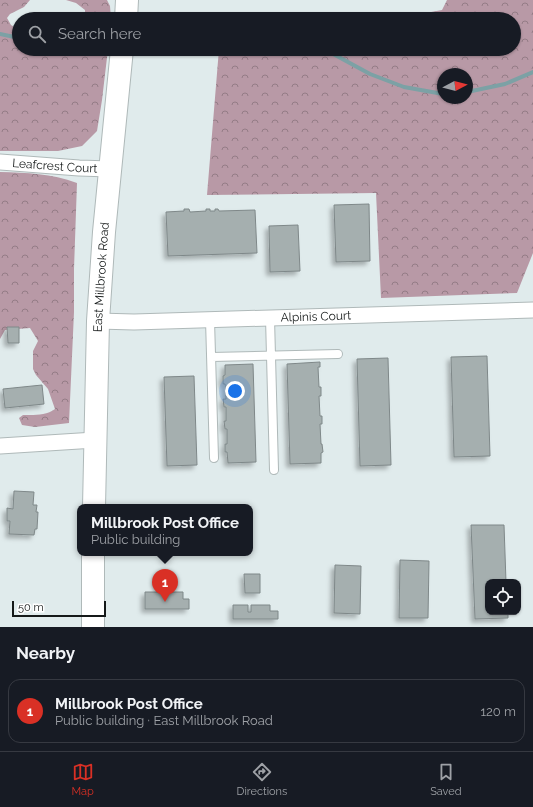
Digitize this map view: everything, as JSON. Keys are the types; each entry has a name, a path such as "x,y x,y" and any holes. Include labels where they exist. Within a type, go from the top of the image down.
{"main road":[{"name":"East Millbrook Road","path":"94,504 98,321 104,232 121,56"},
{"path":"93,556 93,627"}],"street":[{"name":"Leafcrest Court","path":"0,162 110,169"},
{"name":"Alpinis Court","path":"98,321 134,322 533,310"},
{"path":"0,446 96,440"}],"lane":[{"path":"270,318 274,470"},
{"path":"210,320 214,458"},
{"path":"211,357 338,354"}],"green space":[{"path":"0,0 30,0 24,7 12,12 7,18 12,26 12,56 107,56 97,131 82,146 58,151 0,151"},
{"path":"66,0 107,0 110,6 110,12 85,12 85,10 76,3"},
{"path":"447,0 533,0 533,253 517,293 381,298 376,193 207,195 218,56 521,56 521,12 431,12 442,10"},
{"path":"0,172 48,175 77,183 74,312 69,423 35,427 22,425 19,418 23,415 44,414 55,409 48,389 33,369 33,351 38,341 30,328 5,330 0,339"}],"building":[{"path":"369,204 370,261 336,262 334,205"},
{"path":"184,209 189,209 190,212 206,211 206,209 210,209 210,211 215,211 215,209 218,209 219,211 255,210 257,253 168,256 166,212 184,211"},
{"path":"298,225 300,271 270,272 269,226"},
{"path":"7,327 19,327 19,343 8,343"},
{"path":"487,356 490,456 454,457 451,357"},
{"path":"388,358 391,465 360,466 357,359"},
{"path":"320,362 320,367 318,367 319,387 321,387 321,396 319,396 320,416 322,416 322,424 320,424 323,452 321,453 321,463 290,464 287,364"},
{"path":"253,364 256,462 228,463 227,452 225,452 225,444 227,444 227,429 225,429 224,421 226,421 226,407 224,407 223,399 226,399 225,384 223,384 225,365"},
{"path":"194,376 197,465 167,466 164,377"},
{"path":"42,385 44,404 5,408 3,389"},
{"path":"14,491 34,492 33,505 37,505 36,512 38,512 37,529 35,529 34,535 9,534 10,521 7,521 7,508 13,509"},
{"path":"471,525 504,525 506,579 485,579 485,615 508,615 508,618 475,619"},
{"path":"400,560 429,561 428,618 399,618"},
{"path":"335,565 361,566 360,614 334,613"},
{"path":"244,574 260,574 260,593 245,593"},
{"path":"145,592 183,592 183,599 189,599 189,609 145,609"},
{"path":"233,605 248,605 248,612 251,612 251,605 270,605 270,611 278,611 278,619 233,619"}],"waterway":[{"path":"0,34 12,37"},
{"path":"337,56 370,74 404,87 437,93"},
{"path":"473,91 505,84 533,72"}],"place":[{"name":"Millbrook Post Office","path":"165,602"}]}
